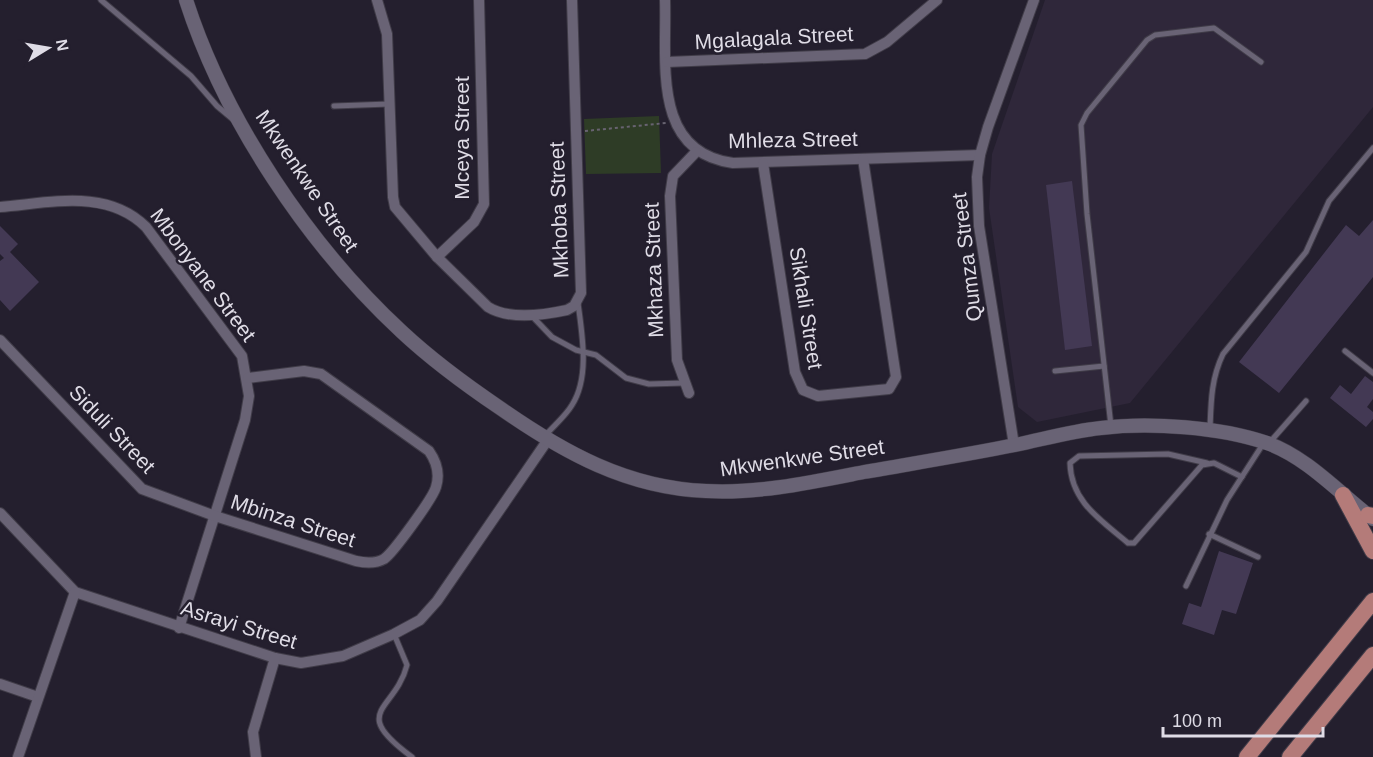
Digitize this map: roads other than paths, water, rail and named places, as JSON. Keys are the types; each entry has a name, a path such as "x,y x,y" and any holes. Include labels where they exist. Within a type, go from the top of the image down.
{"main road":[{"path":"1343,495 1373,551"},
{"path":"1246,757 1372,599"},
{"path":"1290,757 1373,655"}],"street":[{"name":"Mkwenkwe Street","path":"186,0 219,85 245,130 289,200 324,249 382,314 422,350 545,440 606,470 632,479 706,492 800,483 1014,445 1078,431 1112,427 1210,431 1267,443 1300,461 1371,517"},
{"name":"Mkhoba Street","path":"377,0 387,34 393,197 396,207 406,223 437,257 488,307 505,313 530,314 567,310 578,300 582,278 572,0"},
{"name":"Mceya Street","path":"437,257 474,222 484,204 479,0"},
{"path":"665,0 669,106 674,122 696,152"},
{"name":"Mgalagala Street","path":"667,62 865,54 887,42 937,0"},
{"name":"Qumza Street","path":"1014,445 977,209 980,155 1034,0"},
{"name":"Mhleza Street","path":"696,152 718,161 763,163 980,155"},
{"name":"Mkhaza Street","path":"686,388 677,360 671,186 678,170 696,152"},
{"name":"Sikhali Street","path":"763,163 795,372 803,390 818,396 888,389 896,377 863,159"},
{"name":"Mbonyane Street","path":"0,207 93,201 129,212 146,227 237,346 248,378 249,396 245,420 179,627"},
{"name":"Siduli Street","path":"0,340 132,483 151,494 215,516"},
{"name":"Mbinza Street","path":"215,516 356,561 372,563 390,554 436,489 437,468 429,451 321,374 304,371 248,378"},
{"name":"Asrayi Street","path":"0,513 75,592 275,658 301,663 330,660 394,634 428,613 545,440"},
{"path":"18,757 75,592"},
{"path":"256,757 253,732 275,658"},
{"path":"0,684 38,697"}],"lane":[{"path":"101,0 191,76 217,106 245,130"},
{"path":"1112,427 1081,125 1087,113 1147,40 1155,34 1214,28 1261,63"},
{"path":"334,106 389,104"},
{"path":"1210,431 1211,388 1222,354 1306,252 1329,201 1373,148"},
{"path":"545,440 578,394 583,350 578,300"},
{"path":"530,314 552,337 576,350 596,355 626,378 649,384 686,388"},
{"path":"1345,351 1373,373"},
{"path":"1055,371 1104,366"},
{"path":"1185,586 1209,534 1242,477 1267,443 1306,401"},
{"path":"1207,463 1202,465 1134,543 1128,543 1091,513 1070,478 1070,463 1080,456 1168,454 1214,463 1242,477"},
{"path":"1209,534 1258,556"},
{"path":"394,634 407,665 382,708 381,729 388,740 412,757"}]}
